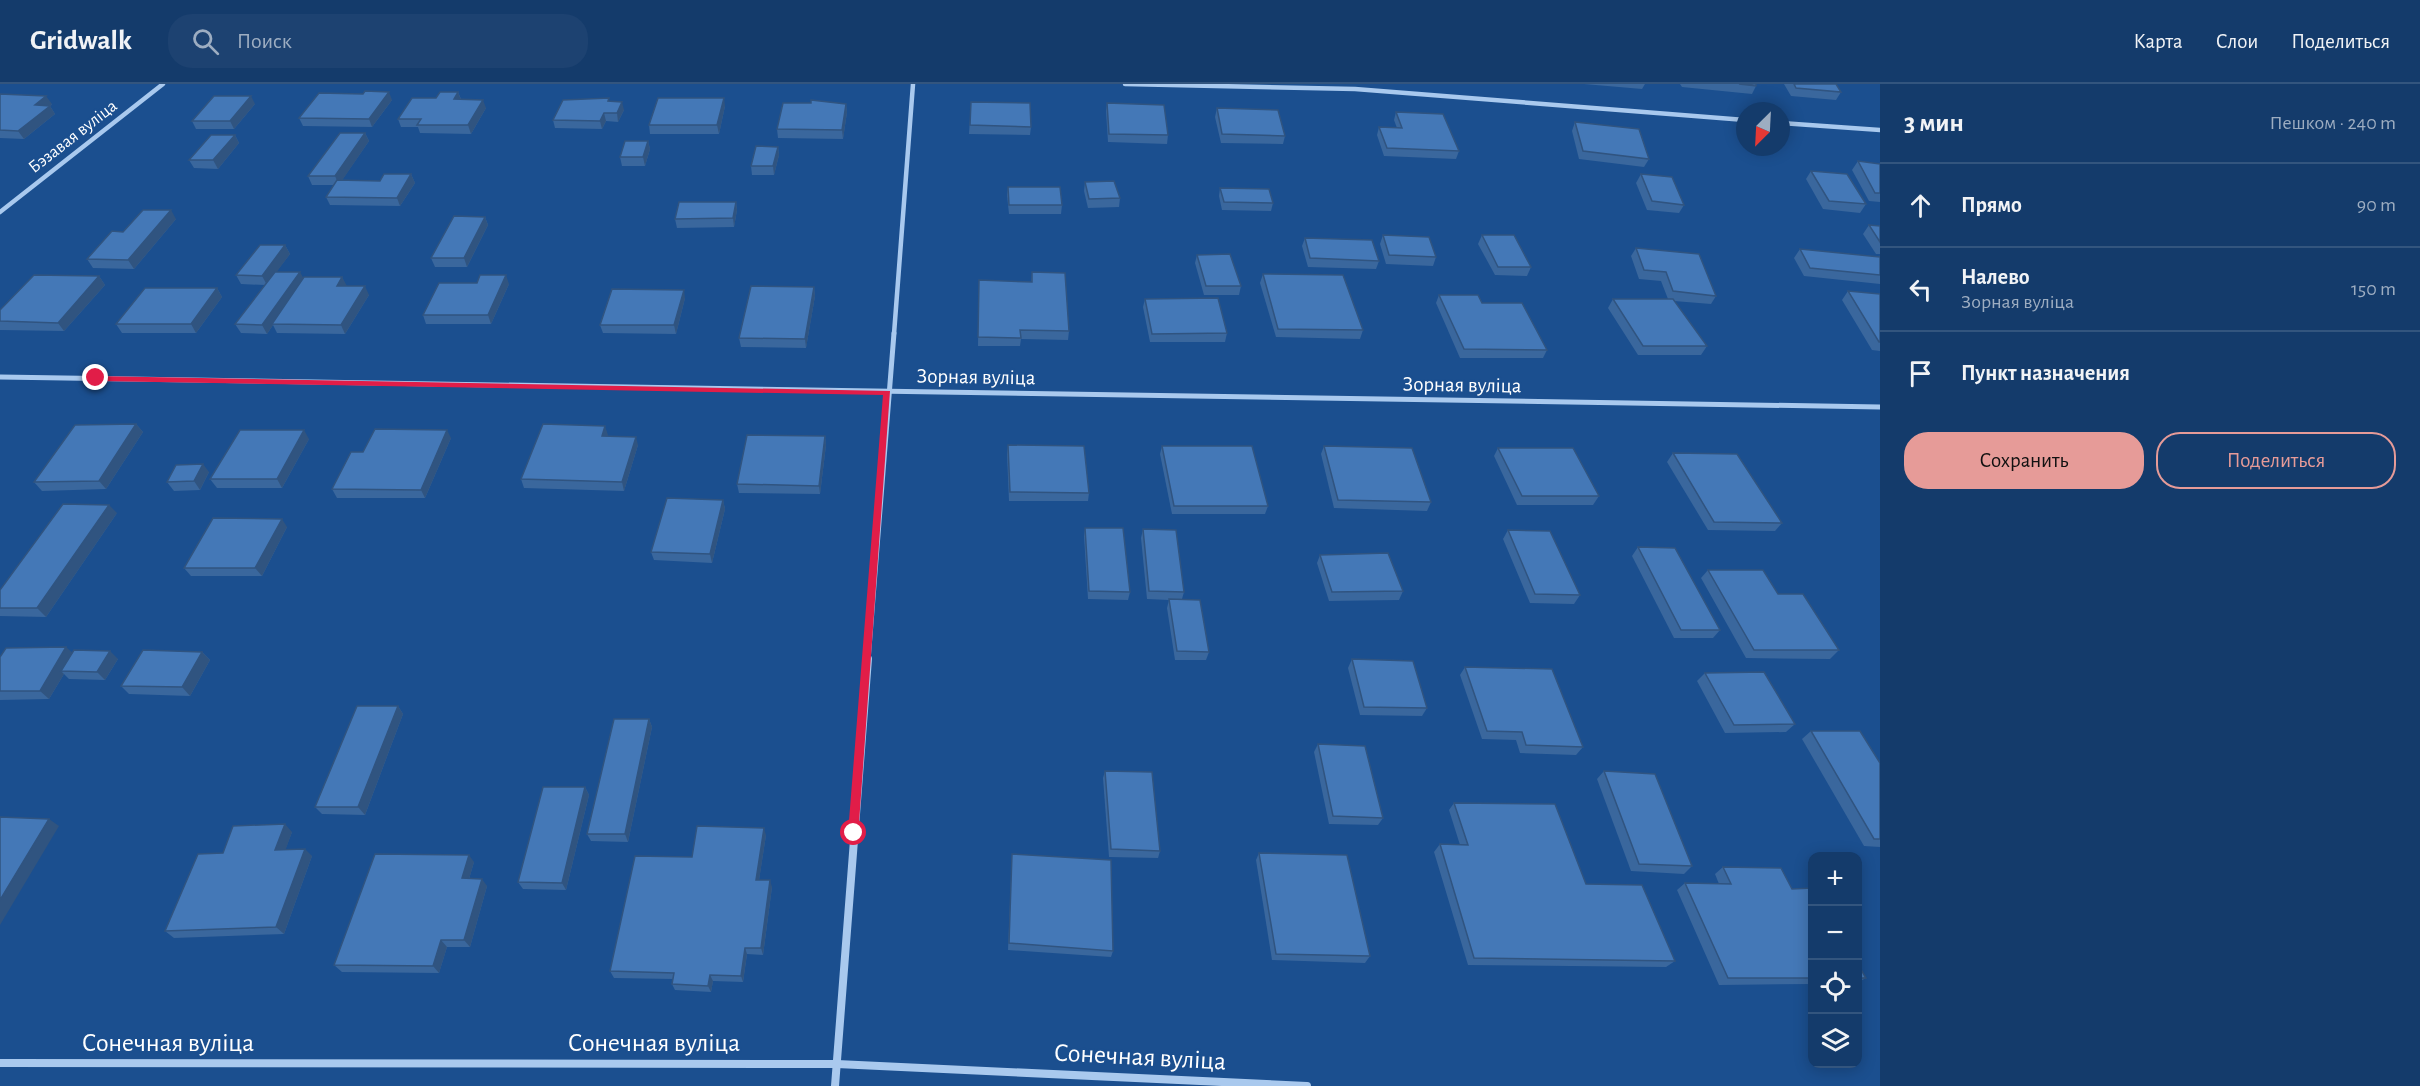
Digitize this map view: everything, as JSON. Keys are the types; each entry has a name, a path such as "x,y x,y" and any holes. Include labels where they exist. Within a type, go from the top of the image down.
{"street":[{"name":"Бэзавая вуліца","path":"0,212 163,84"},
{"path":"835,1086 913,84"},
{"path":"1125,84 1355,89 1736,119"},
{"path":"1790,124 1880,130"},
{"name":"Зорная вуліца","path":"0,377 888,393 1880,407"},
{"name":"Сонечная вуліца","path":"0,1064 837,1064 1307,1086"}],"building":[{"path":"1794,84 1836,84 1841,92 1796,88"},
{"path":"365,91 389,92 369,119 299,118 319,93 363,94"},
{"path":"440,92 458,92 454,99 483,100 468,125 417,125 421,119 398,119 412,98 436,98"},
{"path":"0,94 46,96 35,105 50,106 18,131 0,130"},
{"path":"214,96 251,96 230,121 192,121"},
{"path":"609,98 608,101 622,102 617,113 604,113 600,121 553,120 563,100"},
{"path":"658,98 724,98 717,125 649,125"},
{"path":"811,100 846,104 842,130 777,129 783,103 811,103"},
{"path":"971,102 1030,103 1031,127 970,125"},
{"path":"1107,103 1164,105 1168,135 1109,134"},
{"path":"1217,108 1278,110 1285,136 1222,134"},
{"path":"1396,112 1443,114 1459,151 1387,148 1379,127 1402,128"},
{"path":"1575,122 1639,129 1649,159 1583,151"},
{"path":"340,133 365,133 335,176 308,176"},
{"path":"211,135 235,135 213,160 189,160"},
{"path":"625,141 648,141 643,157 620,157"},
{"path":"756,146 778,147 773,166 751,166"},
{"path":"1858,161 1880,164 1880,193 1875,193"},
{"path":"1811,171 1847,174 1866,204 1829,201"},
{"path":"384,174 411,174 397,198 326,197 337,180 380,181"},
{"path":"1641,174 1672,177 1684,205 1652,201"},
{"path":"1114,181 1120,198 1089,199 1085,182"},
{"path":"1008,187 1060,187 1062,205 1009,205"},
{"path":"1220,188 1269,189 1273,203 1224,202"},
{"path":"679,202 736,202 733,218 675,219"},
{"path":"143,210 171,210 128,260 87,259 112,231 123,232"},
{"path":"454,216 485,217 464,258 431,258"},
{"path":"1869,225 1880,226 1880,242"},
{"path":"1383,235 1429,237 1436,257 1389,255"},
{"path":"1482,235 1514,235 1531,267 1498,267"},
{"path":"1305,238 1372,240 1379,261 1310,258"},
{"path":"260,245 285,245 262,276 236,275"},
{"path":"1636,248 1699,254 1716,296 1673,291 1666,272 1644,270"},
{"path":"1800,249 1880,257 1880,275 1810,268"},
{"path":"1230,254 1241,286 1206,286 1197,255"},
{"path":"275,272 300,272 262,325 235,324"},
{"path":"1032,272 1065,273 1069,331 1020,330 1021,338 978,337 979,280 1032,282"},
{"path":"1263,274 1343,275 1363,330 1278,329"},
{"path":"34,275 99,276 58,323 0,321 0,310"},
{"path":"480,275 506,275 488,315 423,315 439,283 477,283"},
{"path":"304,277 342,277 337,286 365,286 341,325 272,324"},
{"path":"751,286 814,287 805,339 739,338"},
{"path":"145,288 217,288 191,324 116,324"},
{"path":"612,289 684,290 674,325 600,325"},
{"path":"1848,291 1880,294 1880,342 1879,342"},
{"path":"1439,295 1478,295 1482,303 1522,303 1547,350 1464,349"},
{"path":"1218,298 1227,333 1152,334 1145,299"},
{"path":"1613,299 1673,299 1707,346 1643,346"},
{"path":"136,424 99,481 34,482 75,425"},
{"path":"543,424 605,426 602,436 636,437 622,482 521,479"},
{"path":"375,429 447,430 421,490 332,489 351,452 363,452"},
{"path":"240,430 304,430 277,479 210,479"},
{"path":"747,435 825,436 819,486 737,484"},
{"path":"1008,445 1084,446 1089,493 1010,492"},
{"path":"1162,446 1252,446 1268,506 1174,506"},
{"path":"1324,446 1412,448 1431,502 1338,500"},
{"path":"1498,448 1573,448 1599,496 1522,496"},
{"path":"1673,453 1737,454 1782,523 1714,522"},
{"path":"203,464 194,481 167,482 176,465"},
{"path":"667,498 723,500 710,554 651,552"},
{"path":"63,504 109,505 37,608 0,608 0,590"},
{"path":"213,518 282,519 255,568 184,568"},
{"path":"1085,528 1123,528 1130,592 1089,591"},
{"path":"1143,529 1176,530 1184,592 1149,591"},
{"path":"1508,530 1550,531 1580,595 1535,594"},
{"path":"1638,547 1675,548 1720,630 1681,630"},
{"path":"1388,553 1403,591 1332,592 1320,555"},
{"path":"1708,570 1763,570 1778,594 1803,594 1839,650 1754,650"},
{"path":"1169,599 1200,600 1209,652 1177,651"},
{"path":"66,647 40,691 0,691 0,657 6,648"},
{"path":"74,650 110,651 97,672 61,671"},
{"path":"143,650 202,652 182,687 121,686"},
{"path":"1352,659 1413,661 1427,708 1364,707"},
{"path":"1465,667 1552,669 1583,747 1526,745 1522,732 1487,731"},
{"path":"1764,672 1795,724 1734,725 1705,673"},
{"path":"357,706 398,706 358,807 315,807"},
{"path":"614,719 649,719 625,834 587,834"},
{"path":"1811,731 1860,731 1880,763 1880,839 1874,839"},
{"path":"1318,744 1365,746 1383,818 1333,816"},
{"path":"1105,771 1152,772 1160,851 1111,849"},
{"path":"1604,771 1655,774 1692,866 1639,864"},
{"path":"543,787 585,787 562,883 518,882"},
{"path":"1454,803 1555,804 1586,884 1642,885 1675,961 1474,958 1440,844 1468,845"},
{"path":"0,817 49,819 0,900"},
{"path":"285,824 275,850 305,849 276,927 165,931 198,854 223,853 233,826"},
{"path":"697,826 764,828 756,880 770,880 761,948 745,948 741,976 710,975 708,986 672,984 674,973 610,971 635,856 692,857"},
{"path":"1259,853 1347,855 1370,956 1276,954"},
{"path":"375,854 469,855 462,878 482,879 464,940 441,940 433,966 334,965"},
{"path":"1012,854 1111,860 1113,951 1009,943"},
{"path":"1723,867 1781,868 1792,889 1808,888 1808,978 1728,978 1685,883 1731,884"}],"route":[{"path":"96,378 888,393 854,833"}]}
